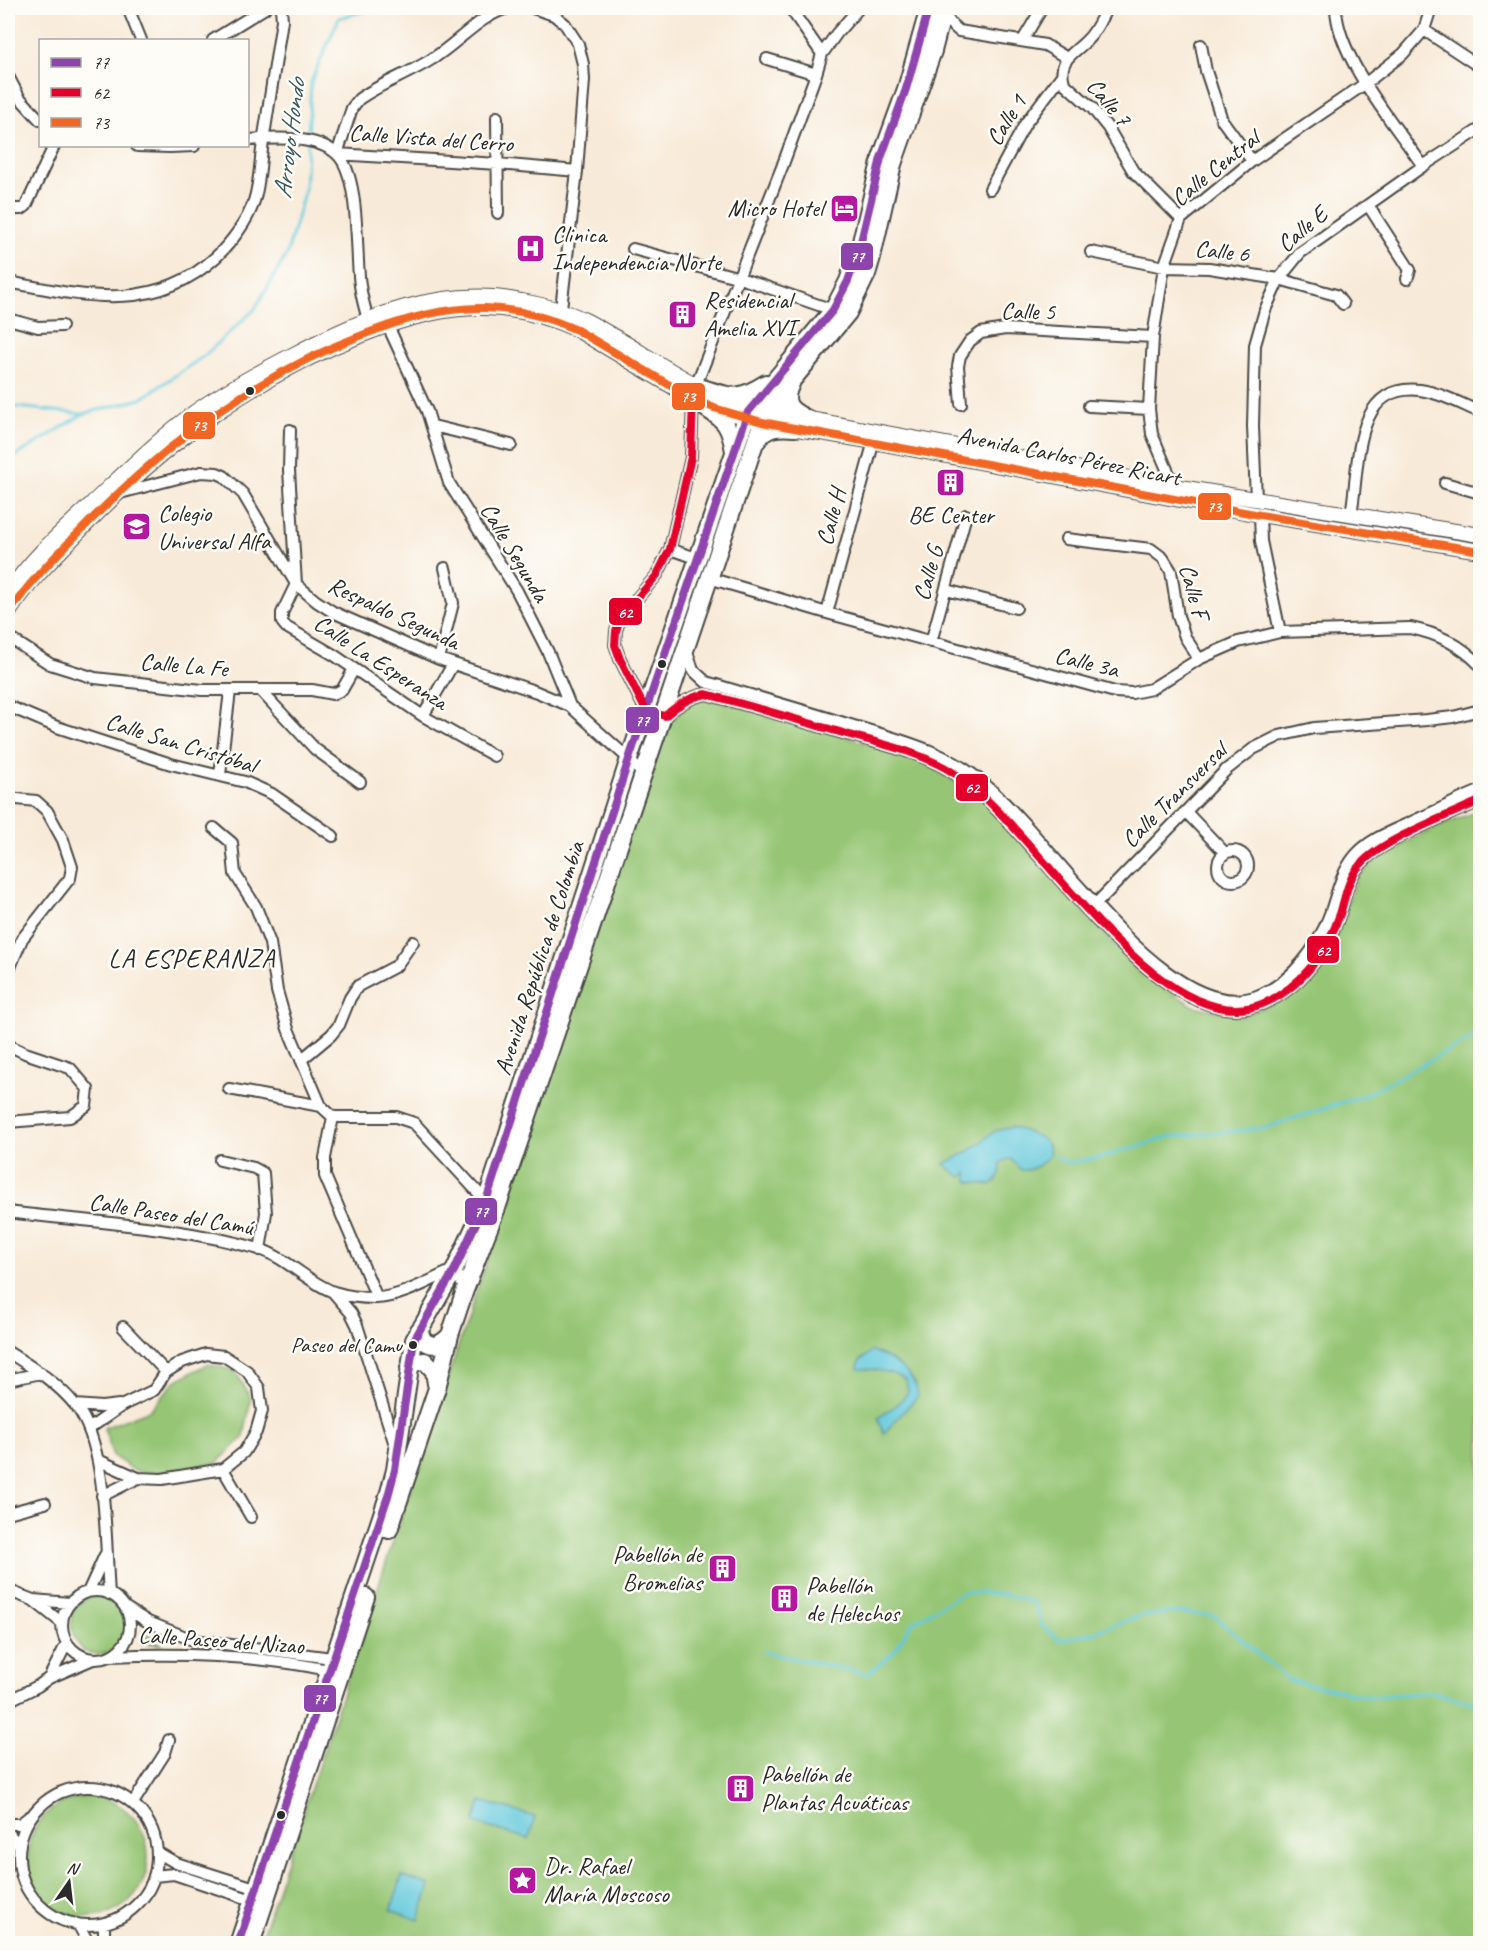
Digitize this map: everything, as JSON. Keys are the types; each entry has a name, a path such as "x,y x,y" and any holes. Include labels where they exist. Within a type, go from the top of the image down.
{"main road":[{"name":"Avenida República de Colombia","path":"238,1944 388,1496 414,1340 455,1269 486,1201 696,558 734,453 757,415 833,310 854,266 881,158 938,9"},
{"name":"Avenida República de Colombia","path":"787,376 848,313 867,274 892,164 933,51 938,9"},
{"path":"8,614 37,574 117,494 185,435 222,407 286,369 339,344 369,325 413,304 458,296 499,297 560,316"},
{"path":"8,593 29,564 49,544 117,479 195,412 236,385 335,333 369,325 388,326 439,312 483,308 560,316"},
{"name":"Avenida Carlos Pérez Ricart","path":"560,316 577,330 697,391 714,408 1174,492 1260,515 1480,551"},
{"path":"697,391 739,396 787,376 787,399 802,424 768,429 755,444"},
{"path":"697,391 726,422 731,434 734,453"},
{"name":"Avenida República de Colombia","path":"251,1944 437,1388 450,1335 465,1290 498,1204 755,444 757,415"},
{"name":"Avenida Carlos Pérez Ricart","path":"1174,492 1256,499 1480,535"},
{"path":"419,1330 423,1340 434,1346 450,1335"},
{"path":"409,1368 420,1360 430,1364 435,1371 437,1388"}],"street":[{"path":"128,8 141,39"},
{"path":"215,39 265,8"},
{"path":"8,282 54,291 141,296 163,290 188,278 209,264 232,242 254,202 282,20 281,8"},
{"name":"Calle Vista del Cerro","path":"508,8 485,17 458,41 430,60 358,99 352,108 337,154 577,171"},
{"path":"790,8 822,54"},
{"path":"811,718 706,694 690,698 663,716 646,711 615,645 620,618 666,562 691,457 697,391 710,347 740,278 822,54 859,8"},
{"path":"1023,40 1042,8"},
{"path":"1067,58 1088,40 1107,8"},
{"path":"1336,8 1339,31 1354,65 1423,166"},
{"name":"Calle Central","path":"1174,492 1152,434 1149,409 1153,337 1164,267 1181,219 1252,161 1366,83 1403,54 1424,30 1431,8"},
{"path":"538,9 565,24 572,32 581,54 584,80 577,171 560,316"},
{"name":"Calle 7","path":"938,9 959,31 1045,45 1067,58 1062,75 1064,82 1092,108 1108,128 1133,171 1181,219"},
{"path":"1424,30 1480,67"},
{"path":"1201,45 1206,71 1222,120 1252,161"},
{"path":"766,59 816,75"},
{"name":"Calle 1","path":"990,189 1025,124 1062,75"},
{"path":"8,76 18,97 39,119"},
{"path":"497,117 498,213"},
{"name":"Calle E","path":"1256,499 1253,426 1255,345 1265,310 1279,279 1300,253 1423,166 1480,129"},
{"path":"249,140 263,138 313,143 337,154 346,165 353,192 359,278 369,325"},
{"path":"8,209 22,209 26,206 54,147"},
{"path":"1368,205 1410,270 1407,279"},
{"path":"633,249 740,278 833,310"},
{"name":"Calle 6","path":"1090,252 1164,267 1209,268 1279,279 1336,295 1342,304"},
{"path":"8,320 38,327 62,326"},
{"name":"Calle Segunda","path":"388,326 433,426 449,483 517,591 548,652 570,706 629,759 643,775"},
{"name":"Calle 5","path":"961,404 958,366 960,356 970,341 981,333 1005,329 1153,337"},
{"path":"1351,514 1365,422 1382,400 1404,391 1418,390 1436,394 1480,412"},
{"path":"1089,406 1149,409"},
{"path":"433,426 511,446"},
{"path":"290,430 289,471 296,584"},
{"name":"Calle H","path":"827,613 875,436"},
{"name":"Respaldo Segunda","path":"117,494 201,472 224,476 243,494 296,584 316,601 333,612 439,659 537,692 570,706"},
{"path":"1445,483 1480,493"},
{"name":"Calle G","path":"931,642 966,515"},
{"path":"1260,515 1261,541 1280,632"},
{"name":"Calle F","path":"1066,539 1151,549 1163,558 1170,571 1178,615 1185,637 1199,659"},
{"path":"670,549 696,558"},
{"path":"439,659 453,603 445,568"},
{"name":"Calle 3a","path":"709,578 1115,693 1132,693 1151,689 1199,659 1238,642 1280,632 1410,628 1428,631 1443,638 1480,665"},
{"name":"Calle La Esperanza","path":"296,584 282,613 282,622 286,627 354,669 423,716 494,756"},
{"path":"946,590 1016,608"},
{"path":"674,627 687,640 686,650 689,661 698,676 706,682 811,718 891,742 957,774 1004,811 1092,908 1131,955 1176,989 1194,999 1218,1007 1260,1005 1289,989 1311,967 1329,941 1347,889 1358,867 1376,845 1480,791"},
{"name":"Calle La Fe","path":"8,637 50,664 95,678 202,690 338,693 354,669"},
{"path":"423,716 453,664"},
{"path":"260,690 315,749 360,782"},
{"path":"220,775 230,691"},
{"name":"Calle San Cristóbal","path":"8,706 57,727 171,764 245,782 272,794 333,836"},
{"name":"Calle Transversal","path":"1092,908 1226,770 1253,748 1279,736 1314,728 1427,720 1453,717 1480,710"},
{"path":"8,798 36,801 47,811 63,840 72,867 70,878 22,939 8,972"},
{"path":"1376,845 1480,801"},
{"path":"1186,812 1225,853"},
{"path":"214,828 232,843 235,874 256,907 270,943 277,991 288,1029 321,1106 333,1117 396,1117 414,1124 486,1201"},
{"path":"301,1060 331,1035 339,1025 350,998 358,987 396,966 413,942"},
{"path":"8,1045 70,1068 87,1089 86,1106 70,1117 8,1122"},
{"path":"229,1089 321,1106"},
{"path":"333,1117 325,1158 325,1176 377,1298"},
{"path":"220,1160 254,1168 263,1173 266,1218 260,1250"},
{"name":"Calle Paseo del Camú","path":"8,1212 194,1235 260,1250 274,1255 332,1291 356,1297 377,1298 395,1295 455,1269"},
{"path":"455,1269 465,1290"},
{"path":"332,1291 351,1313 357,1325 397,1452"},
{"path":"123,1326 166,1372"},
{"path":"8,1352 41,1373 75,1405 90,1428 98,1460 109,1594"},
{"path":"90,1428 123,1405 154,1390 166,1372 182,1362 206,1354 224,1356 247,1371 259,1388 262,1411 256,1432 244,1452 223,1469 162,1479 138,1478 98,1460"},
{"path":"8,1380 41,1373"},
{"path":"75,1405 102,1407 123,1405"},
{"path":"223,1469 251,1516"},
{"path":"102,1496 138,1478"},
{"path":"8,1513 45,1503"},
{"path":"88,1592 106,1552"},
{"path":"9,1590 33,1600 62,1623"},
{"path":"8,1701 49,1678 93,1659 111,1656 119,1650 130,1630 126,1608 109,1594 99,1592 88,1592 78,1596 64,1613 62,1623 67,1643 74,1651 93,1659"},
{"path":"33,1600 70,1604"},
{"name":"Calle Paseo del Nizao","path":"126,1608 148,1622 194,1640 330,1664"},
{"path":"49,1678 67,1643"},
{"name":"Calle Paseo del Nizao","path":"111,1656 168,1653 330,1664"},
{"path":"133,1803 165,1753 170,1740"},
{"path":"8,1824 20,1824 56,1794 72,1789 88,1787 119,1794 133,1803 145,1817 154,1834 157,1852 154,1876 147,1892 136,1906 104,1923 78,1924 57,1917 39,1905 27,1888 20,1868 19,1846 23,1830 32,1815"},
{"path":"8,1832 19,1846"},
{"path":"157,1852 176,1863 254,1894"},
{"path":"154,1876 174,1874 254,1894"},
{"path":"104,1923 104,1944"},
{"path":"78,1924 89,1944"}],"green space":[{"path":"706,698 812,725 926,763 985,801 1142,975 1194,1006 1242,1016 1288,998 1329,951 1356,880 1372,860 1433,829 1480,810 1480,1943 259,1944 667,720 681,707"},
{"path":"208,1364 235,1371 251,1398 244,1437 217,1463 160,1473 135,1471 113,1456 104,1428 150,1410 175,1381"},
{"path":"103,1596 121,1604 128,1633 118,1648 100,1655 83,1651 73,1633 71,1618 72,1611 85,1599"},
{"path":"143,1630 162,1645 141,1643"},
{"path":"88,1797 111,1801 131,1814 144,1834 148,1857 144,1880 131,1900 111,1913 88,1917 65,1913 45,1900 32,1880 28,1857 32,1834 45,1814 65,1801"}],"water":[{"path":"1012,1127 1036,1136 1046,1143 1050,1154 1041,1164 1034,1168 1021,1170 1011,1159 1005,1160 1001,1163 998,1179 990,1185 969,1182 967,1173 961,1177 944,1164 969,1151 995,1131"},
{"path":"872,1351 895,1362 908,1373 918,1396 884,1433 878,1418 898,1404 908,1392 906,1380 894,1374 858,1369 859,1362"},
{"path":"481,1801 535,1817 529,1839 474,1823"},
{"path":"402,1876 430,1885 419,1920 391,1910"}],"waterway":[{"name":"Arroyo Hondo","path":"8,461 83,414 141,399 204,356 255,309 287,254 305,189 311,82 339,18 376,8"},
{"path":"8,406 82,414"},
{"path":"1056,1157 1069,1163 1106,1156 1169,1137 1265,1128 1365,1095 1480,1034"},
{"path":"764,1652 868,1674 893,1653 912,1623 964,1592 1003,1594 1035,1603 1042,1626 1060,1640 1095,1632 1140,1616 1178,1612 1214,1616 1289,1680 1370,1697 1433,1692 1480,1705"}],"transit line":[{"name":"77","path":"238,1944 388,1496 395,1470 414,1340 455,1269 486,1201 629,759 748,412 833,310 848,281 859,250 881,158 906,89 929,8"},
{"name":"73","path":"8,614 46,566 120,492 183,437 217,413 252,390 325,350 394,323 424,315 470,308 521,312 566,325 693,399 714,408 762,422 1260,515 1480,551"},
{"name":"62","path":"693,399 691,457 670,549 657,575 620,618 616,631 615,645 620,659 646,711 665,716 684,702 706,694 902,750 944,767 988,801 1100,923 1141,962 1182,992 1223,1008 1262,1004 1276,997 1300,979 1320,955 1340,914 1350,882 1360,865 1383,846 1399,837 1480,801"}],"place":[{"name":"Micro Hotel","path":"844,208"},
{"name":"Clinica Independencia Norte","path":"531,248"},
{"name":"Residencial Amelia XVI","path":"683,314"},
{"name":"BE Center","path":"951,482"},
{"name":"Colegio Universal Alfa","path":"137,527"},
{"name":"Paseo del Camu","path":"413,1345"},
{"name":"Pabellón de Bromelias","path":"723,1568"},
{"name":"Pabellón de Helechos","path":"785,1599"},
{"name":"Pabellón de Plantas Acuáticas","path":"740,1788"},
{"name":"Dr. Rafael María Moscoso","path":"523,1880"}],"district":[{"name":"LA ESPERANZA","path":"192,958"}]}
